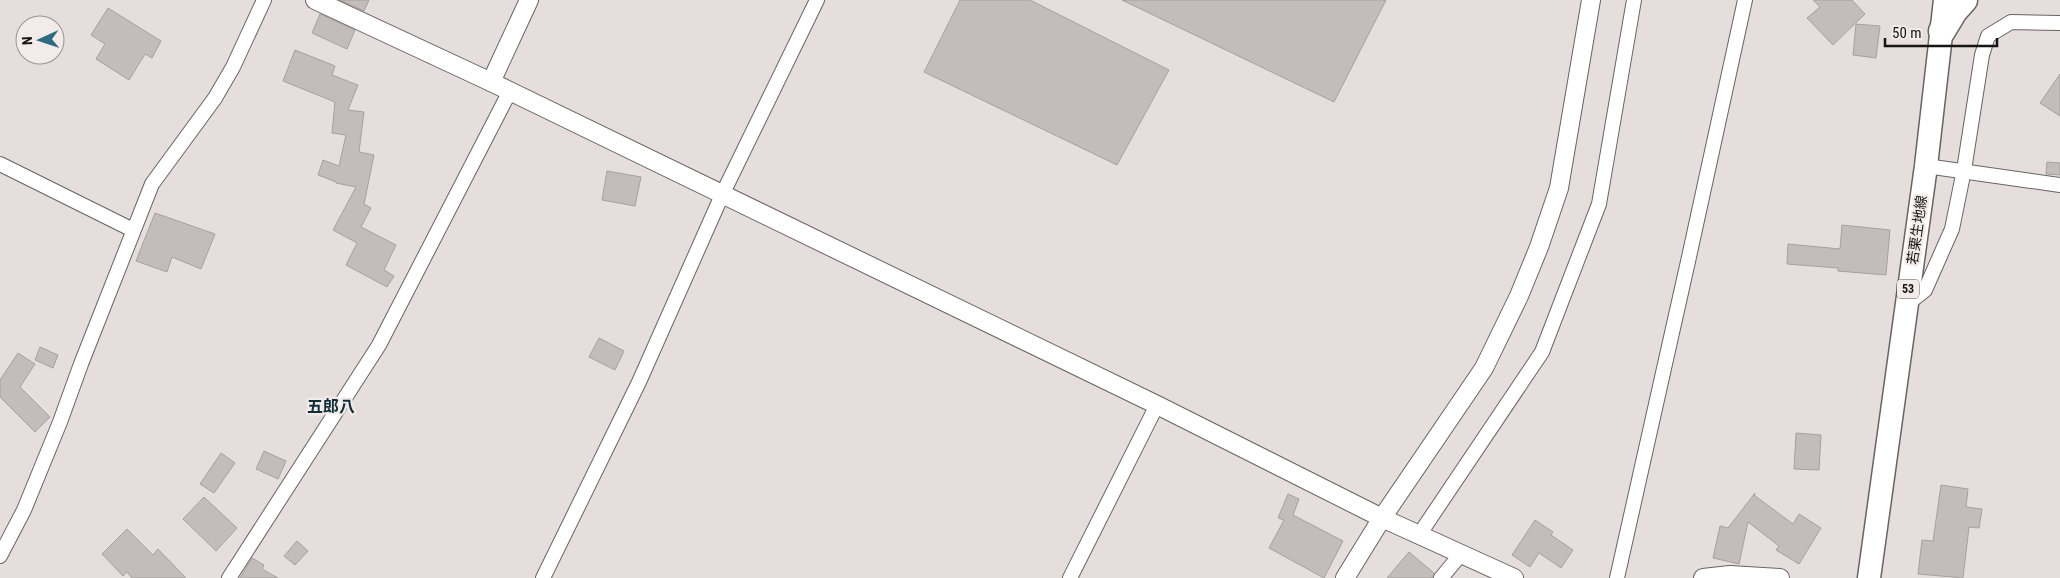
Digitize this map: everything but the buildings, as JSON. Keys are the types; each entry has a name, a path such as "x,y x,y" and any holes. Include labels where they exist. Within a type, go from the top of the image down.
{"highway":[{"path":"1942,31 1954,10 1964,0"}],"main road":[{"name":"若栗生地線","path":"1869,578 1926,166 1946,0"}],"street":[{"path":"0,556 24,510 60,422 132,230 152,184 215,98 264,0"},
{"path":"315,0 510,91 1157,405 1382,518 1514,578"},
{"path":"491,82 530,0"},
{"path":"543,578 639,382 722,195 817,0"},
{"path":"1345,578 1382,518 1484,368 1501,335 1539,247 1559,188 1591,0"},
{"path":"1419,534 1542,352 1599,204 1634,0"},
{"path":"1617,578 1690,257 1745,0"},
{"path":"1906,305 1925,290 1952,229 1964,170 1982,55 1988,36 2010,22 2060,23"},
{"path":"229,578 379,345 510,91"},
{"path":"0,164 132,230"},
{"path":"1926,166 2060,185"},
{"path":"1070,578 1157,405"},
{"path":"1442,578 1461,554"},
{"path":"1703,578 1730,575 1780,578"}],"district":[{"name":"五郎八","path":"331,406"}]}
